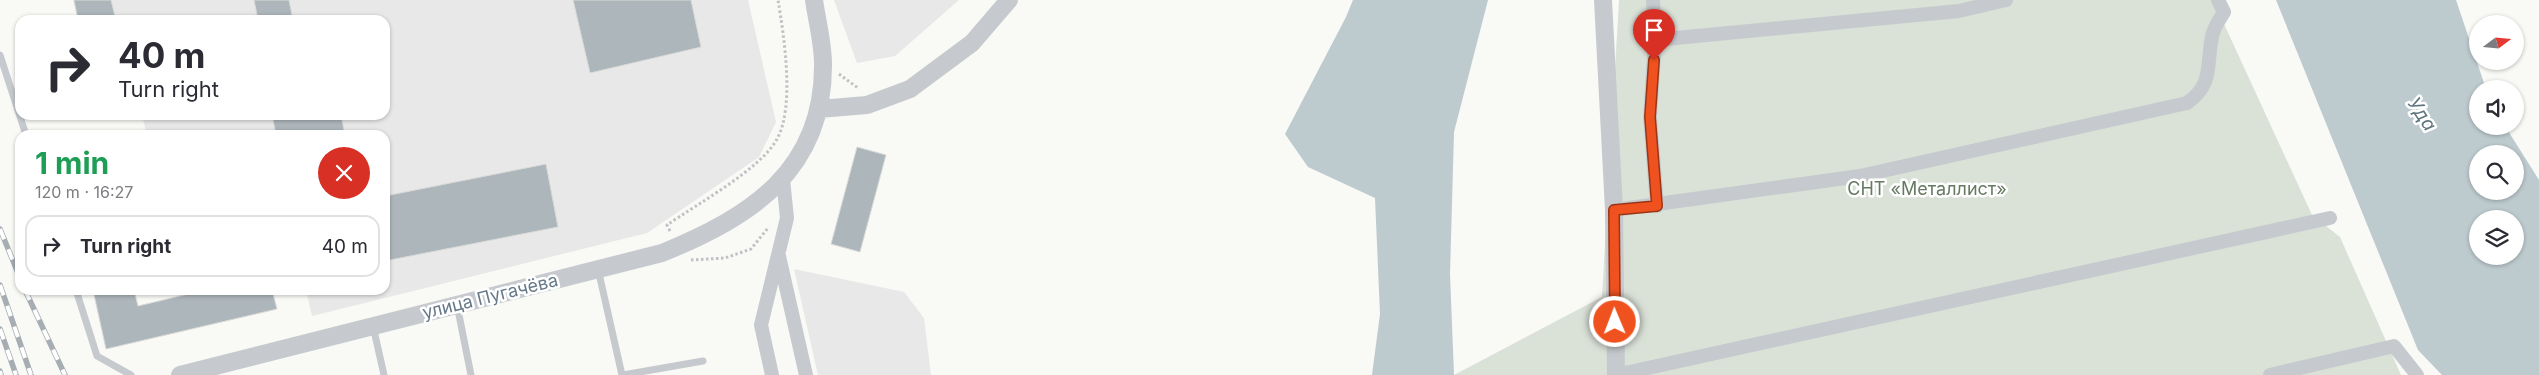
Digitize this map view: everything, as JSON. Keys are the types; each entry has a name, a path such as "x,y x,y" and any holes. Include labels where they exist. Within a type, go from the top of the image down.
{"street":[{"name":"улица Пугачёва","path":"180,375 598,269 677,246 704,236 735,219 762,199 783,179 807,141 819,109 823,64 814,0"},
{"path":"819,109 867,105 910,89 972,43 1009,0"},
{"path":"1602,0 1614,210 1616,375 2330,218"},
{"path":"1653,0 1655,40 1650,117 1657,206"},
{"path":"1655,40 1958,11 2006,0"},
{"path":"1614,210 1657,206 1860,176 2187,103 2198,95 2206,85 2212,34 2224,12 2218,0"},
{"path":"772,375 761,325 787,218 783,179"},
{"path":"778,254 806,375"},
{"path":"2270,375 2394,346 2417,375"}],"lane":[{"path":"0,55 15,101"},
{"path":"598,269 623,375 703,361"},
{"path":"78,295 97,356 131,375"},
{"path":"457,305 471,375"},
{"path":"373,326 384,375"}],"path":[{"path":"778,0 789,96 778,138 756,163 667,225 684,260 734,256 751,249 786,206"},
{"path":"835,71 876,102"}],"shaded area":[{"path":"73,0 748,0 776,122 759,157 647,233 312,316 307,295 390,295 390,130 146,130 143,120 390,120 390,15 77,15"},
{"path":"834,0 959,0 895,56 857,63"},
{"path":"794,269 904,292 924,318 931,375 818,375"}],"green space":[{"name":"СНТ «Металлист»","path":"1619,0 2213,0 2312,215 2340,237 2401,375 1454,375 1602,297"}],"water":[{"path":"1353,0 1488,0 1454,132 1450,274 1454,375 1372,375 1380,314 1375,198 1308,167 1285,134"},
{"name":"Уда","path":"2276,0 2456,0 2469,39 2469,70 2480,70 2483,80 2469,80 2469,135 2511,135 2517,145 2469,145 2469,200 2524,200 2524,156 2539,180 2539,375 2442,375 2418,350"}],"building":[{"path":"74,0 111,0 115,15 77,15"},
{"path":"254,0 289,0 292,15 257,15"},
{"path":"573,0 691,0 701,47 590,73"},
{"path":"273,120 342,120 344,130 275,130"},
{"path":"857,147 886,155 860,252 831,244"},
{"path":"546,164 558,227 390,260 390,195"},
{"path":"94,295 135,295 138,306 184,295 273,295 277,309 106,349"}],"railway":[{"path":"0,229 15,266"},
{"path":"0,285 31,375"},
{"path":"27,295 65,375"},
{"path":"0,329 16,375"},
{"path":"0,371 1,375"}],"route":[{"path":"1615,322 1614,210 1657,206 1650,117 1654,60"}]}
